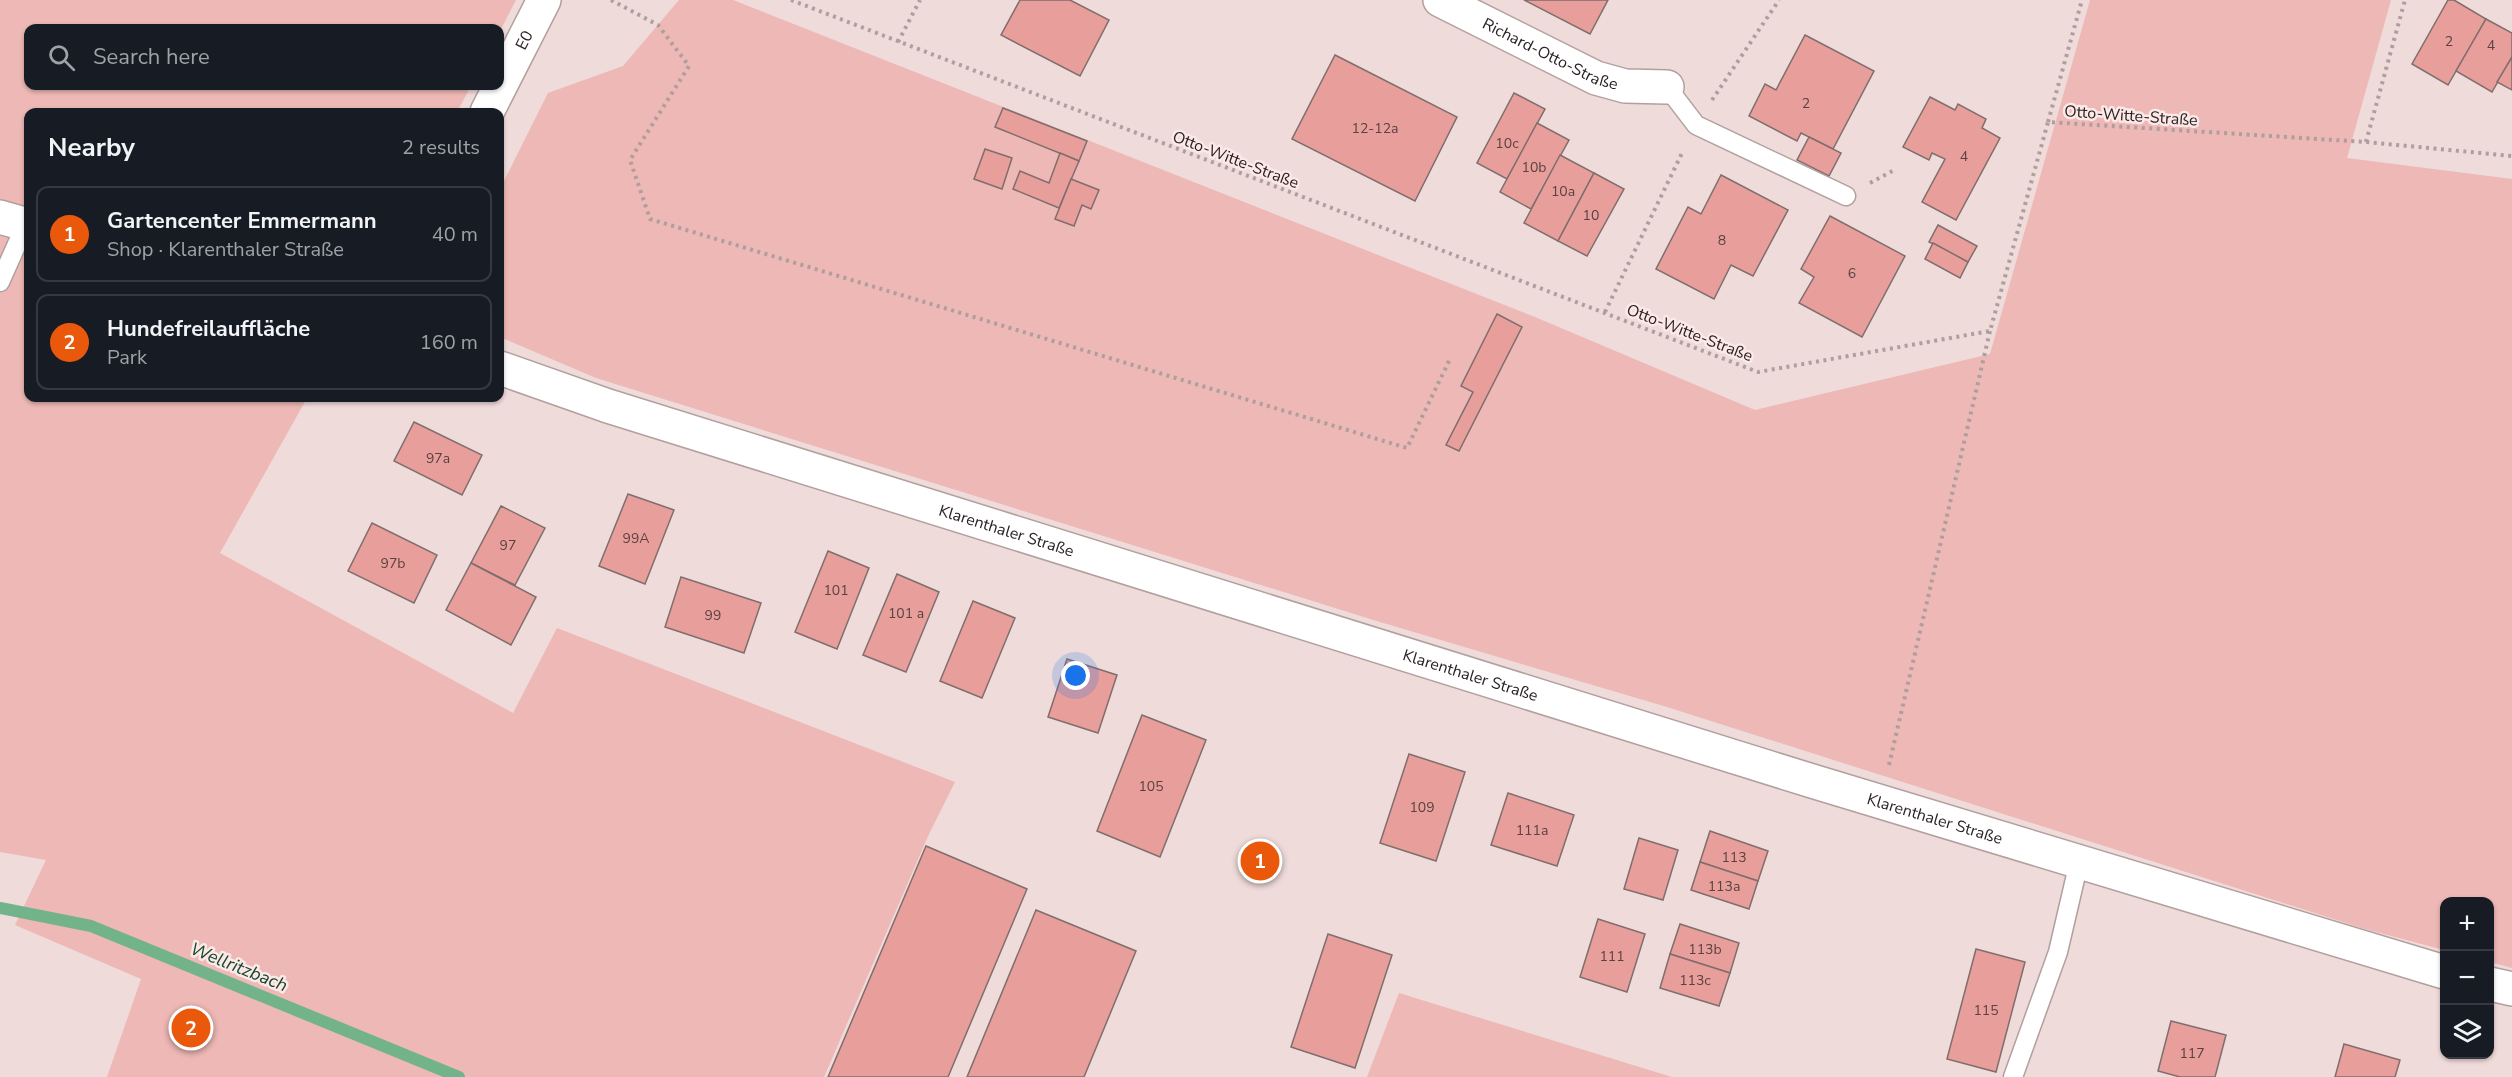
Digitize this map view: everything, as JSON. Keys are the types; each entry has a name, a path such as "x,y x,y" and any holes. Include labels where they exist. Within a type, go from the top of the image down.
{"main road":[{"name":"E0","path":"504,79 544,0"},
{"name":"Richard-Otto-Straße","path":"1440,0 1596,78 1625,87 1667,87"},
{"name":"E0","path":"489,108 498,90"},
{"name":"Klarenthaler Straße","path":"504,369 608,406 1880,801 2440,970"},
{"path":"2494,985 2512,989"}],"lane":[{"path":"1667,87 1696,125 1846,196"},
{"path":"0,282 18,222"},
{"path":"2013,1077 2058,952 2079,862"}],"path":[{"path":"611,0 658,25 689,66 630,160 650,219 1407,448 1451,357"},
{"name":"Otto-Witte-Straße","path":"791,0 1758,372 1990,331 2048,122 2366,142 2512,156"},
{"path":"898,42 920,0"},
{"path":"2048,122 2082,0"},
{"path":"2366,142 2404,0"},
{"path":"1880,801 1990,331"}],"shaded area":[{"path":"0,0 516,0 504,24 24,24 24,90 469,90 459,108 24,108 24,402 305,402 220,553 513,713 557,628 955,782 929,834 824,1077 107,1077 141,979 15,925 46,860 0,852"},
{"path":"679,0 733,0 1535,317 1755,410 1990,354 2090,0 2391,0 2347,158 2512,179 2512,968 2494,963 2494,897 2440,897 2440,949 2365,929 1667,707 1380,622 596,378 504,339 504,181 548,93 623,66"},
{"path":"1399,993 1672,1077 1367,1077"}],"building":[{"path":"1020,0 1070,0 1109,20 1080,76 1001,35"},
{"path":"1524,0 1608,0 1590,34"},
{"path":"2448,0 2454,0 2486,19 2448,85 2412,64"},
{"path":"2486,19 2512,33 2512,57 2492,92 2456,71"},
{"path":"1805,35 1874,71 1833,149 1801,133 1797,141 1749,116 1765,84 1776,90"},
{"path":"1335,55 1457,117 1415,201 1292,139"},
{"path":"2512,57 2512,90 2497,82"},
{"path":"1514,93 1545,109 1507,179 1477,163"},
{"path":"1930,97 1955,110 1958,104 1986,119 1982,128 2000,138 1956,220 1922,202 1945,159 1932,153 1929,160 1903,147"},
{"path":"1003,108 1087,141 1079,161 995,127"},
{"path":"1537,123 1569,140 1531,209 1500,192"},
{"path":"1809,137 1841,153 1829,176 1797,160"},
{"path":"985,149 1012,158 1002,189 974,179"},
{"path":"1060,153 1079,161 1059,208 1013,189 1020,171 1049,183"},
{"path":"1560,155 1594,173 1558,241 1524,223"},
{"path":"1594,173 1624,189 1587,256 1558,241"},
{"path":"1721,175 1788,210 1753,276 1731,265 1714,299 1656,269 1688,207 1701,214"},
{"path":"1071,179 1099,190 1091,209 1082,205 1074,226 1055,219"},
{"path":"1830,216 1905,256 1862,337 1799,303 1814,277 1801,269"},
{"path":"1938,225 1977,246 1968,262 1929,242"},
{"path":"1933,243 1968,262 1960,278 1925,259"},
{"path":"1497,314 1522,327 1459,451 1446,445 1473,392 1461,386"},
{"path":"414,422 482,455 462,495 394,461"},
{"path":"628,494 674,510 645,584 599,566"},
{"path":"501,506 545,528 515,585 471,563"},
{"path":"372,523 437,555 414,603 348,571"},
{"path":"828,551 869,568 837,649 795,632"},
{"path":"471,563 536,597 511,645 446,610"},
{"path":"897,574 939,592 906,672 863,655"},
{"path":"681,577 761,603 744,653 665,627"},
{"path":"973,601 1015,618 982,698 940,681"},
{"path":"1067,659 1117,675 1098,733 1048,717"},
{"path":"1142,715 1206,740 1160,857 1097,831"},
{"path":"1409,754 1465,772 1436,861 1380,843"},
{"path":"1508,793 1574,815 1557,866 1491,845"},
{"path":"1710,831 1768,851 1758,881 1700,862"},
{"path":"1639,838 1678,850 1663,900 1624,889"},
{"path":"926,846 1027,889 948,1077 828,1077"},
{"path":"1700,862 1758,881 1749,909 1691,890"},
{"path":"1036,910 1136,951 1084,1077 967,1077"},
{"path":"1598,919 1645,934 1627,992 1580,977"},
{"path":"1680,924 1739,943 1730,973 1670,954"},
{"path":"1328,934 1392,955 1355,1068 1291,1047"},
{"path":"1976,949 2025,962 1996,1072 1947,1059"},
{"path":"1670,954 1730,973 1719,1006 1660,988"},
{"path":"2171,1021 2226,1035 2215,1077 2180,1077 2158,1071"},
{"path":"2344,1044 2400,1060 2395,1077 2335,1077"}],"waterway":[{"name":"Wellritzbach","path":"0,908 91,926 459,1077"}],"place":[{"name":"Gartencenter Emmermann","path":"1260,861"},
{"name":"Hundefreilauffläche","path":"191,1028"}]}
